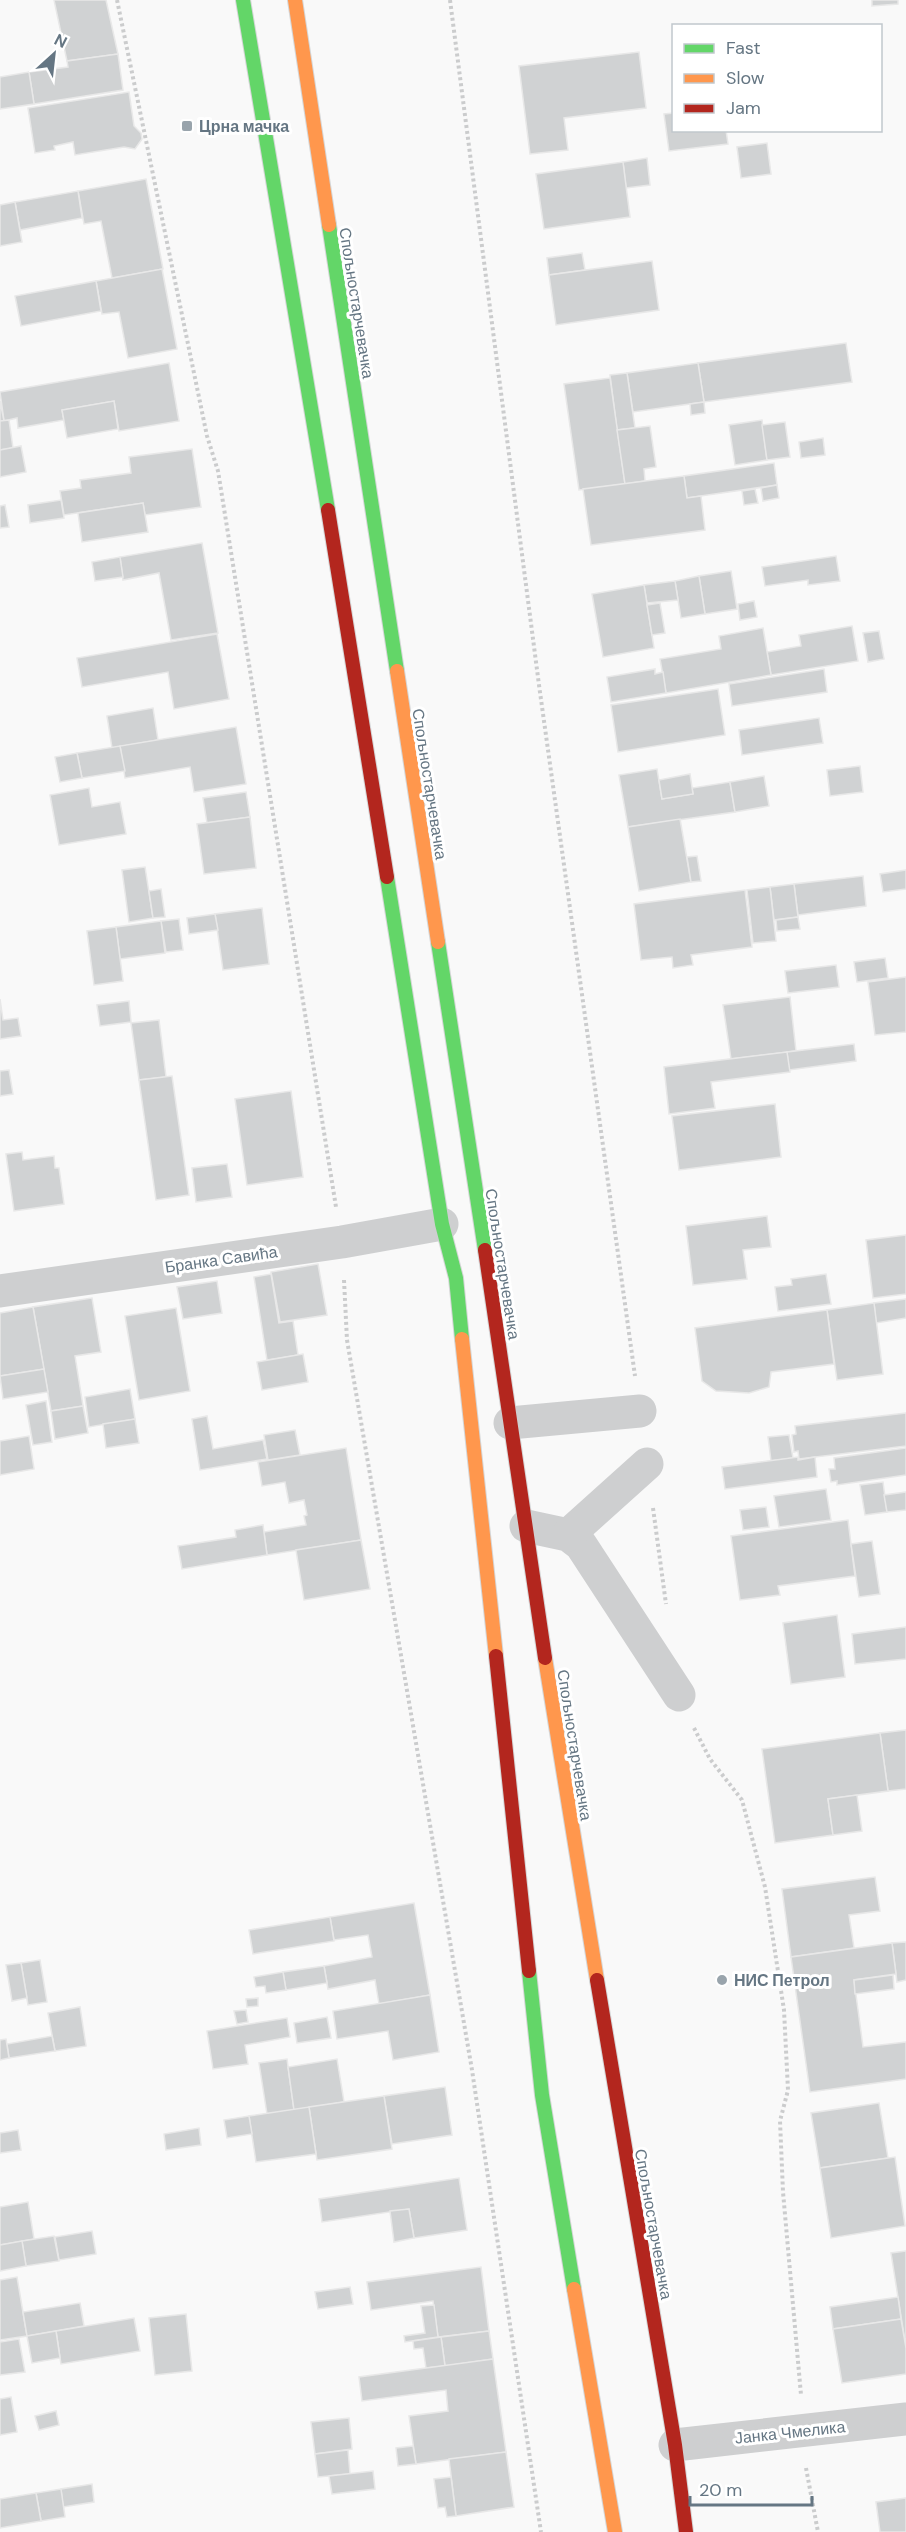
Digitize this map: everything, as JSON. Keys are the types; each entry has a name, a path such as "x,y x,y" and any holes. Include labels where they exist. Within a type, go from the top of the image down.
{"street":[{"path":"243,0 298,319 442,1224 456,1278 542,2095 615,2532"},
{"name":"Спољностарчевачка","path":"294,0 567,1805 675,2445 686,2532"},
{"name":"Бранка Савића","path":"0,1291 342,1242 442,1224"},
{"path":"510,1424 640,1412"},
{"path":"568,1535 647,1464"},
{"path":"526,1526 568,1535 581,1545 679,1695"},
{"name":"Јанка Чмелика","path":"675,2445 906,2419"}],"path":[{"path":"117,0 207,436 218,471 342,1242 347,1340 472,2070 541,2532"},
{"path":"450,0 541,696 640,1412"},
{"path":"647,1464 668,1614"},
{"path":"679,1695 710,1759 742,1800 765,1887 784,2010 788,2090 780,2121 782,2180 806,2473 818,2532"}],"building":[{"path":"54,0 106,0 118,54 67,61"},
{"path":"872,0 898,0 898,4 872,6"},
{"path":"639,52 646,108 564,118 568,150 530,154 519,66"},
{"path":"118,54 123,90 34,104 29,72 68,67 67,61"},
{"path":"29,72 34,104 0,109 0,77"},
{"path":"129,92 134,126 141,133 142,139 135,149 124,147 75,155 73,142 54,146 55,150 35,153 28,108"},
{"path":"672,113 672,132 726,132 728,144 669,151 664,114"},
{"path":"767,143 771,174 741,178 737,147"},
{"path":"647,158 650,185 626,188 623,162"},
{"path":"623,162 630,217 544,229 536,174"},
{"path":"146,179 163,269 112,278 101,221 84,224 78,191"},
{"path":"78,191 82,218 20,230 15,202"},
{"path":"15,202 22,242 0,246 0,205"},
{"path":"582,253 585,270 549,275 547,258"},
{"path":"652,261 659,310 556,325 549,275"},
{"path":"162,269 177,349 128,358 119,312 102,314 96,281"},
{"path":"96,281 101,311 21,326 15,296"},
{"path":"846,343 852,382 704,402 698,363"},
{"path":"169,363 179,421 119,431 114,401 62,410 64,420 18,428 17,418 4,421 0,392"},
{"path":"698,363 704,402 633,412 627,373"},
{"path":"627,373 635,428 617,430 610,375"},
{"path":"610,378 625,484 579,490 564,384"},
{"path":"0,401 4,421 0,421"},
{"path":"114,401 118,429 67,438 62,410"},
{"path":"704,402 705,413 691,415 690,404"},
{"path":"9,420 13,448 0,450 0,421"},
{"path":"762,420 767,460 735,465 729,425"},
{"path":"785,422 790,457 767,460 762,425"},
{"path":"650,426 656,467 644,469 645,481 625,484 617,430"},
{"path":"823,438 825,455 801,458 799,442"},
{"path":"21,446 26,472 0,477 0,450"},
{"path":"192,449 201,507 145,515 143,503 64,515 60,491 81,488 80,480 131,473 129,457"},
{"path":"774,463 777,485 687,498 684,476"},
{"path":"684,476 687,498 701,496 705,530 591,545 583,489"},
{"path":"777,485 779,498 763,501 761,488"},
{"path":"755,489 758,503 744,505 742,491"},
{"path":"61,500 64,518 30,523 28,505"},
{"path":"143,503 148,532 82,542 78,513"},
{"path":"5,505 9,527 0,528 0,506"},
{"path":"202,543 218,633 171,640 159,573 123,580 120,557"},
{"path":"836,556 840,581 808,585 808,580 765,586 762,567"},
{"path":"120,557 123,577 95,581 92,562"},
{"path":"731,571 737,609 705,614 699,576"},
{"path":"699,576 705,614 681,618 675,581"},
{"path":"675,581 678,600 647,603 644,585"},
{"path":"644,585 654,648 603,657 592,594"},
{"path":"754,601 757,617 740,620 738,604"},
{"path":"660,603 665,633 652,635 647,605"},
{"path":"852,626 858,661 771,675 767,652 801,646 799,635"},
{"path":"763,628 771,675 666,693 660,659 721,649 719,636"},
{"path":"879,631 884,659 868,662 863,633"},
{"path":"217,634 229,699 174,709 168,672 82,687 77,658"},
{"path":"655,669 655,674 663,672 666,693 611,702 607,677"},
{"path":"824,669 827,692 732,706 729,684"},
{"path":"718,689 725,735 618,752 611,705"},
{"path":"153,708 158,740 112,748 107,716"},
{"path":"819,718 823,743 742,755 739,730"},
{"path":"236,727 246,784 194,792 190,767 125,778 120,746"},
{"path":"120,746 125,771 82,778 77,753"},
{"path":"77,753 82,778 60,782 55,757"},
{"path":"860,766 863,792 830,796 827,770"},
{"path":"657,769 662,799 693,794 692,788 730,782 735,812 628,827 619,775"},
{"path":"690,774 693,794 662,799 659,780"},
{"path":"764,776 769,806 735,812 730,782"},
{"path":"89,788 92,807 120,802 126,834 59,845 50,795"},
{"path":"246,792 250,817 207,823 203,798"},
{"path":"250,817 256,868 204,874 197,824"},
{"path":"680,819 691,882 639,891 628,827"},
{"path":"697,856 701,881 691,882 687,857"},
{"path":"145,867 153,918 129,922 122,870"},
{"path":"906,870 906,889 883,892 880,874"},
{"path":"863,876 866,906 798,915 794,884"},
{"path":"794,884 798,917 774,920 770,887"},
{"path":"770,887 776,941 753,943 747,890"},
{"path":"161,889 165,917 153,918 149,891"},
{"path":"745,890 752,947 691,955 693,965 673,968 672,957 641,960 634,904"},
{"path":"262,908 269,964 223,970 215,914"},
{"path":"215,914 218,930 189,934 187,918"},
{"path":"798,917 800,929 777,931 776,920"},
{"path":"179,919 183,950 166,952 161,921"},
{"path":"161,921 165,953 120,959 116,927"},
{"path":"116,927 123,981 94,985 87,931"},
{"path":"885,958 888,978 857,982 854,962"},
{"path":"836,965 839,987 788,993 785,971"},
{"path":"906,977 906,1032 875,1035 868,982"},
{"path":"790,997 796,1051 731,1059 723,1005"},
{"path":"0,999 3,1020 18,1018 21,1036 0,1039"},
{"path":"129,1001 131,1022 100,1026 97,1005"},
{"path":"159,1020 166,1077 139,1080 131,1023"},
{"path":"854,1044 856,1061 789,1070 787,1052"},
{"path":"787,1052 790,1072 711,1082 715,1108 669,1114 664,1067"},
{"path":"9,1070 13,1094 0,1096 0,1071"},
{"path":"172,1076 189,1195 156,1200 139,1080"},
{"path":"291,1091 303,1177 247,1185 235,1099"},
{"path":"775,1104 781,1157 679,1170 672,1116"},
{"path":"22,1152 23,1160 54,1156 55,1168 59,1168 64,1204 14,1211 6,1154"},
{"path":"227,1164 232,1197 196,1202 192,1168"},
{"path":"767,1216 771,1247 743,1250 747,1279 693,1285 686,1226"},
{"path":"906,1235 906,1294 873,1298 866,1240"},
{"path":"318,1264 327,1315 280,1322 271,1272"},
{"path":"271,1274 279,1323 293,1321 298,1355 267,1360 254,1277"},
{"path":"826,1274 831,1304 778,1311 775,1287 792,1285 791,1279"},
{"path":"217,1281 222,1313 183,1319 177,1287"},
{"path":"92,1298 101,1352 75,1356 83,1406 51,1411 33,1307"},
{"path":"906,1299 906,1318 876,1323 874,1303"},
{"path":"874,1303 883,1374 837,1380 827,1310"},
{"path":"33,1307 44,1369 0,1376 0,1313"},
{"path":"176,1308 190,1391 139,1400 125,1316"},
{"path":"827,1310 834,1364 771,1372 769,1387 749,1393 716,1391 702,1381 695,1328"},
{"path":"303,1354 308,1382 262,1390 257,1362"},
{"path":"44,1369 48,1392 3,1399 0,1376"},
{"path":"130,1389 135,1419 89,1427 85,1397"},
{"path":"46,1401 52,1442 33,1445 26,1405"},
{"path":"83,1406 88,1433 55,1439 51,1411"},
{"path":"906,1413 906,1446 799,1459 798,1451 794,1452 792,1435 796,1434 795,1426"},
{"path":"207,1416 213,1449 263,1440 267,1459 200,1470 192,1419"},
{"path":"135,1419 139,1443 106,1448 103,1424"},
{"path":"295,1430 300,1455 268,1460 264,1435"},
{"path":"789,1435 793,1458 771,1461 768,1437"},
{"path":"29,1436 34,1469 0,1475 0,1441"},
{"path":"346,1448 361,1540 267,1555 264,1532 306,1525 304,1516 307,1515 304,1500 289,1503 285,1482 262,1486 258,1462"},
{"path":"906,1448 906,1475 837,1485 837,1481 831,1482 829,1469 835,1469 834,1458"},
{"path":"798,1457 798,1460 815,1457 817,1477 725,1489 722,1467"},
{"path":"883,1482 887,1512 865,1515 860,1485"},
{"path":"826,1489 831,1520 779,1527 774,1496"},
{"path":"906,1492 906,1510 887,1512 884,1495"},
{"path":"766,1507 769,1527 743,1530 740,1510"},
{"path":"848,1520 855,1576 778,1586 780,1595 740,1600 731,1536"},
{"path":"263,1525 267,1555 182,1569 178,1546 236,1537 235,1530"},
{"path":"361,1540 370,1589 304,1600 296,1550"},
{"path":"872,1541 880,1594 859,1597 851,1544"},
{"path":"837,1615 845,1677 791,1684 783,1623"},
{"path":"906,1627 906,1659 855,1664 852,1634"},
{"path":"906,1730 906,1789 888,1791 880,1733"},
{"path":"880,1733 888,1791 828,1799 833,1835 775,1843 762,1749"},
{"path":"857,1795 862,1831 833,1835 828,1799"},
{"path":"875,1877 880,1911 849,1915 854,1948 791,1957 782,1889"},
{"path":"414,1903 430,1995 379,2004 375,1980 328,1989 324,1966 372,1957 368,1935 334,1940 330,1917"},
{"path":"330,1917 334,1941 253,1954 249,1930"},
{"path":"906,1942 906,1980 897,1982 892,1943"},
{"path":"892,1943 896,1974 854,1980 863,2047 906,2042 906,2079 810,2092 791,1957"},
{"path":"40,1960 47,2002 28,2005 21,1963"},
{"path":"21,1963 27,1998 12,2001 6,1965"},
{"path":"324,1966 327,1983 286,1990 283,1972"},
{"path":"283,1972 286,1990 266,1993 265,1986 256,1987 254,1977"},
{"path":"893,1975 894,1989 855,1994 854,1980"},
{"path":"430,1995 439,2052 393,2060 388,2031 337,2039 333,2011"},
{"path":"258,1998 258,2006 247,2007 246,1999"},
{"path":"80,2007 86,2046 55,2051 48,2013"},
{"path":"246,2010 248,2022 237,2024 234,2011"},
{"path":"327,2017 331,2038 297,2043 294,2023"},
{"path":"287,2018 290,2037 245,2045 248,2064 213,2069 207,2031"},
{"path":"52,2036 55,2051 9,2058 7,2044"},
{"path":"6,2039 9,2058 0,2060 0,2040"},
{"path":"287,2059 294,2110 267,2114 259,2063"},
{"path":"337,2059 344,2102 294,2110 288,2067"},
{"path":"445,2087 452,2135 392,2144 384,2096"},
{"path":"384,2096 392,2149 317,2160 309,2107"},
{"path":"879,2103 888,2158 820,2168 811,2113"},
{"path":"309,2107 316,2154 256,2162 249,2116"},
{"path":"249,2116 252,2134 227,2138 224,2120"},
{"path":"199,2128 201,2145 166,2150 164,2134"},
{"path":"18,2130 21,2150 0,2153 0,2133"},
{"path":"895,2157 905,2226 831,2238 820,2168"},
{"path":"459,2178 467,2230 414,2238 409,2209 322,2222 319,2199"},
{"path":"28,2202 34,2239 0,2245 0,2207"},
{"path":"409,2209 414,2238 394,2242 390,2211"},
{"path":"92,2231 96,2254 59,2260 55,2237"},
{"path":"54,2236 59,2261 26,2266 22,2241"},
{"path":"22,2241 26,2266 0,2271 0,2245"},
{"path":"906,2251 906,2348 891,2253"},
{"path":"481,2267 489,2331 438,2337 433,2301 371,2310 367,2282"},
{"path":"17,2277 27,2336 0,2340 0,2280"},
{"path":"350,2287 353,2304 318,2309 315,2292"},
{"path":"898,2297 901,2319 833,2329 830,2307"},
{"path":"80,2303 84,2326 27,2336 23,2312"},
{"path":"434,2305 438,2337 405,2342 404,2336 425,2333 421,2306"},
{"path":"186,2314 192,2371 155,2375 149,2318"},
{"path":"134,2318 140,2351 61,2364 56,2331"},
{"path":"901,2319 906,2348 906,2374 842,2383 833,2329"},
{"path":"56,2331 60,2358 32,2363 27,2336"},
{"path":"489,2331 493,2359 445,2366 441,2337"},
{"path":"441,2337 445,2366 426,2368 423,2348 414,2349 413,2341"},
{"path":"19,2339 25,2372 0,2375 0,2342"},
{"path":"493,2359 506,2452 416,2464 409,2416 448,2411 446,2390 362,2401 359,2377"},
{"path":"11,2397 17,2432 0,2435 0,2399"},
{"path":"56,2411 59,2425 39,2430 35,2416"},
{"path":"349,2418 352,2449 315,2454 311,2422"},
{"path":"413,2446 416,2464 398,2466 396,2448"},
{"path":"348,2450 350,2474 318,2477 315,2454"},
{"path":"506,2452 514,2507 456,2516 449,2459"},
{"path":"373,2471 375,2489 332,2494 329,2476"},
{"path":"451,2477 456,2516 447,2517 445,2507 438,2508 434,2479"},
{"path":"92,2484 94,2502 63,2507 61,2489"},
{"path":"61,2489 65,2517 41,2521 36,2493"},
{"path":"36,2493 41,2521 0,2528 0,2499"},
{"path":"906,2498 906,2532 880,2532 876,2502"}],"traffic: fast":[{"path":"243,0 328,510"},
{"path":"329,225 397,671"},
{"path":"387,877 442,1224 456,1278 462,1339"},
{"path":"438,942 485,1250"},
{"path":"529,1971 542,2095 574,2289"}],"traffic: slow":[{"path":"295,0 329,225"},
{"path":"397,671 438,942"},
{"path":"462,1339 496,1656"},
{"path":"545,1658 597,1980"},
{"path":"574,2289 615,2532"}],"traffic: jam":[{"path":"328,510 387,877"},
{"path":"485,1250 545,1658"},
{"path":"496,1656 529,1971"},
{"path":"597,1980 675,2445 686,2532"}],"place":[{"name":"Црна мачка","path":"187,126"},
{"name":"НИС Петрол","path":"722,1980"}]}
